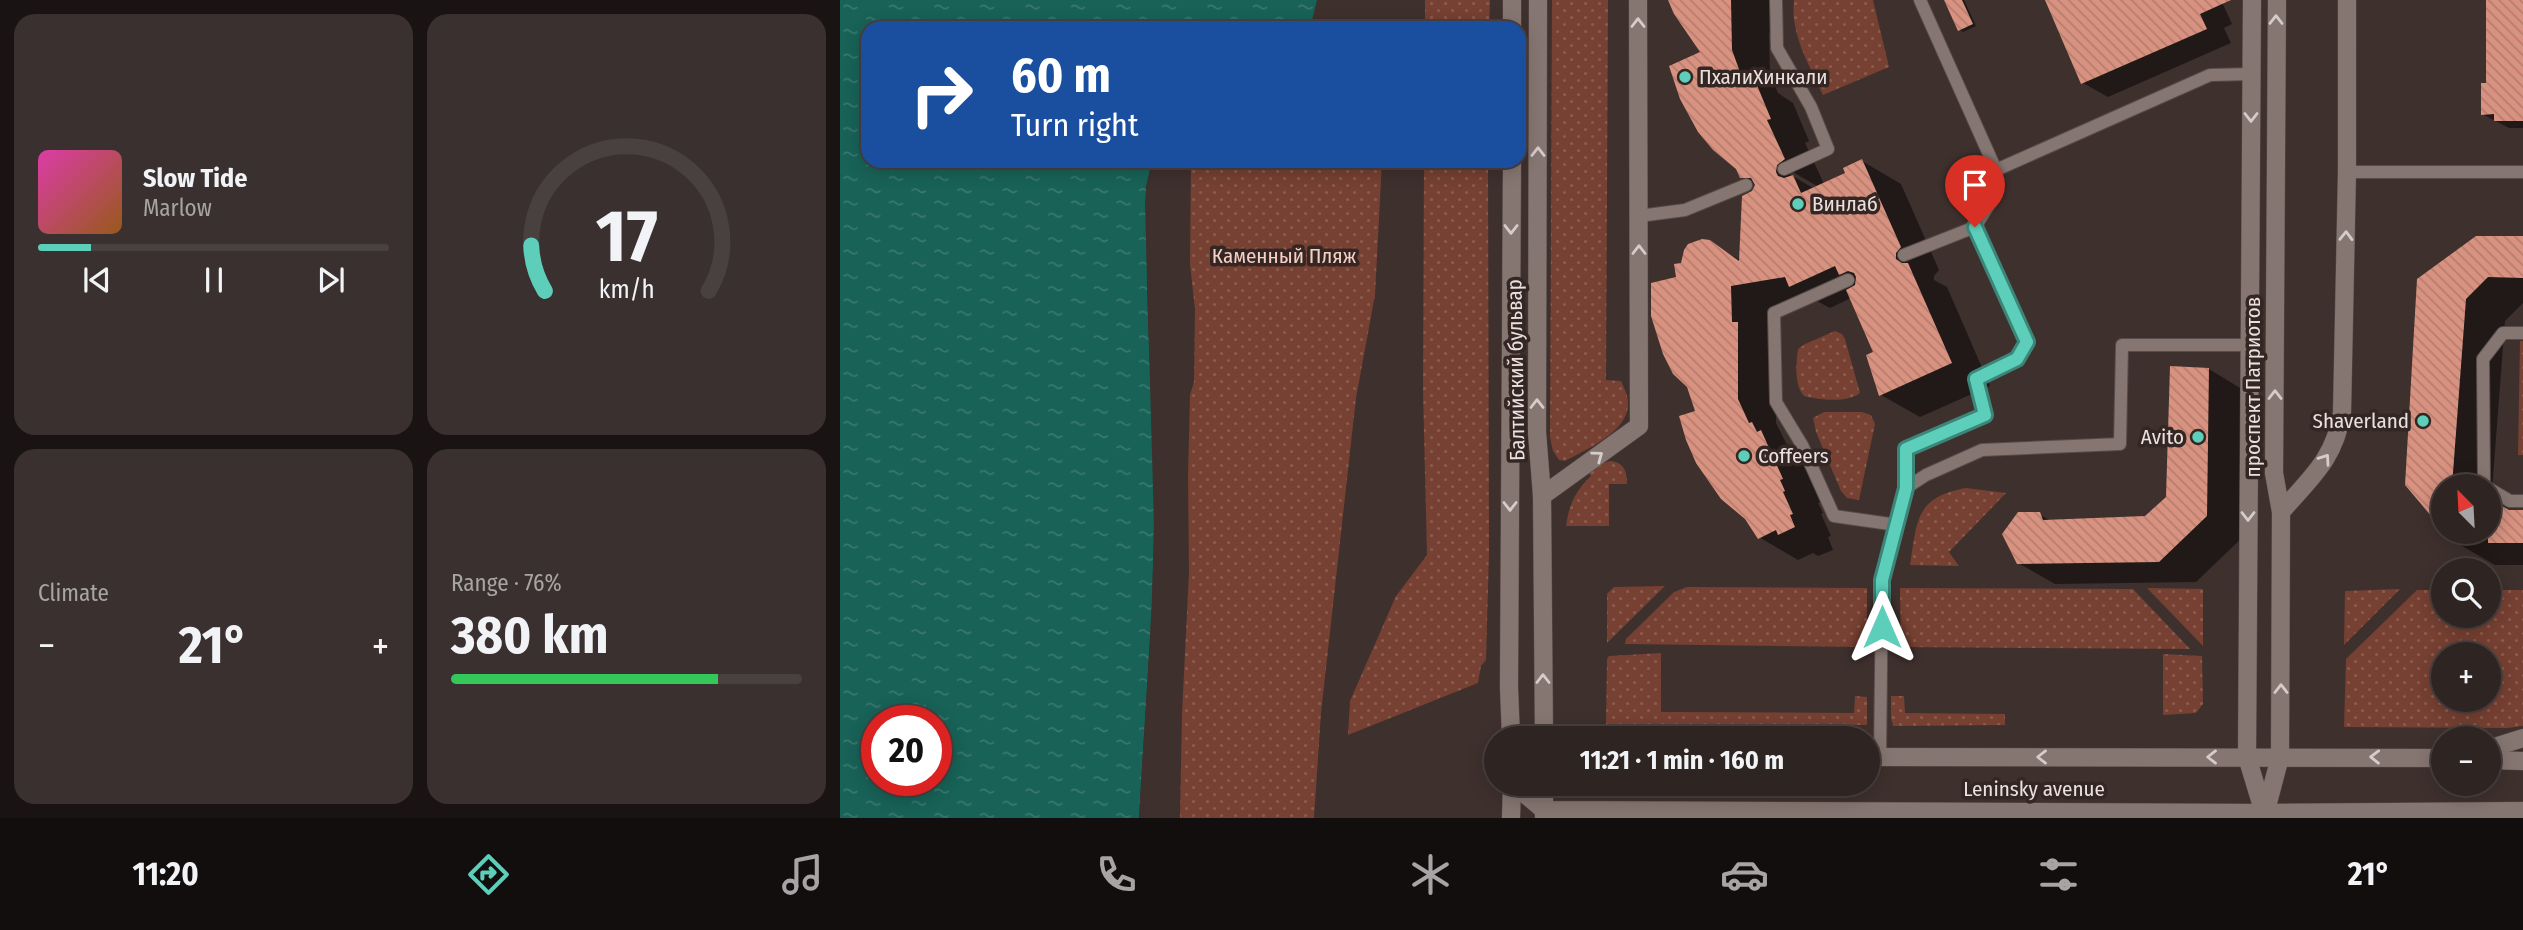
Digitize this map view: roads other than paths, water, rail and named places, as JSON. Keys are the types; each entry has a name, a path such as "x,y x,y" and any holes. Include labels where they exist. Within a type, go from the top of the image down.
{"street":[{"path":"1512,0 1512,21"},
{"name":"Балтийский бульвар","path":"1538,0 1537,432 1542,496 1544,726"},
{"path":"1542,496 1639,426 1638,0"},
{"name":"проспект Патриотов","path":"2252,0 2247,757 2264,815"},
{"name":"проспект Патриотов","path":"2264,815 2280,757 2281,512 2274,473 2277,0"},
{"path":"2281,512 2326,460 2338,437 2342,413 2347,0"},
{"name":"Балтийский бульвар","path":"1511,726 1512,168"},
{"path":"2501,746 2523,738"},
{"name":"Leninsky avenue","path":"1880,757 2431,758"},
{"path":"2501,760 2523,761"},
{"path":"1511,818 1512,796"},
{"path":"1525,796 1544,814"},
{"path":"1544,796 1544,814"},
{"name":"Leninsky avenue","path":"1544,814 2264,815 2523,811"}],"lane":[{"path":"1776,0 1777,48 1811,107 1828,149 1784,169"},
{"path":"1904,255 1975,227 1992,200 1996,170 1920,0"},
{"path":"1996,170 2210,75 2251,74"},
{"path":"2347,172 2523,172"},
{"path":"1639,216 1685,210 1746,185"},
{"path":"1875,726 1882,580 1906,488 1906,449 1985,415 1976,379 2017,359 2027,342 1975,227"},
{"path":"1848,280 1774,313 1776,402 1802,445 1834,516 1896,525"},
{"path":"2484,474 2483,359 2504,333 2523,333"},
{"path":"1906,488 1926,475 1982,450 2120,444 2122,345 2249,345"},
{"path":"2501,496 2510,501 2523,501"}],"water":[{"path":"840,0 1317,0 1312,21 861,21 861,168 1150,168 1148,328 1154,488 1149,653 1139,818 840,818"}],"place":[{"name":"ПхалиХинкали","path":"1685,77"},
{"name":"Винлаб","path":"1798,204"},
{"name":"Shaverland","path":"2423,421"},
{"name":"Avito","path":"2198,437"},
{"name":"Coffeers","path":"1744,456"}],"park label":[{"name":"Каменный Пляж","path":"1284,256"}]}
